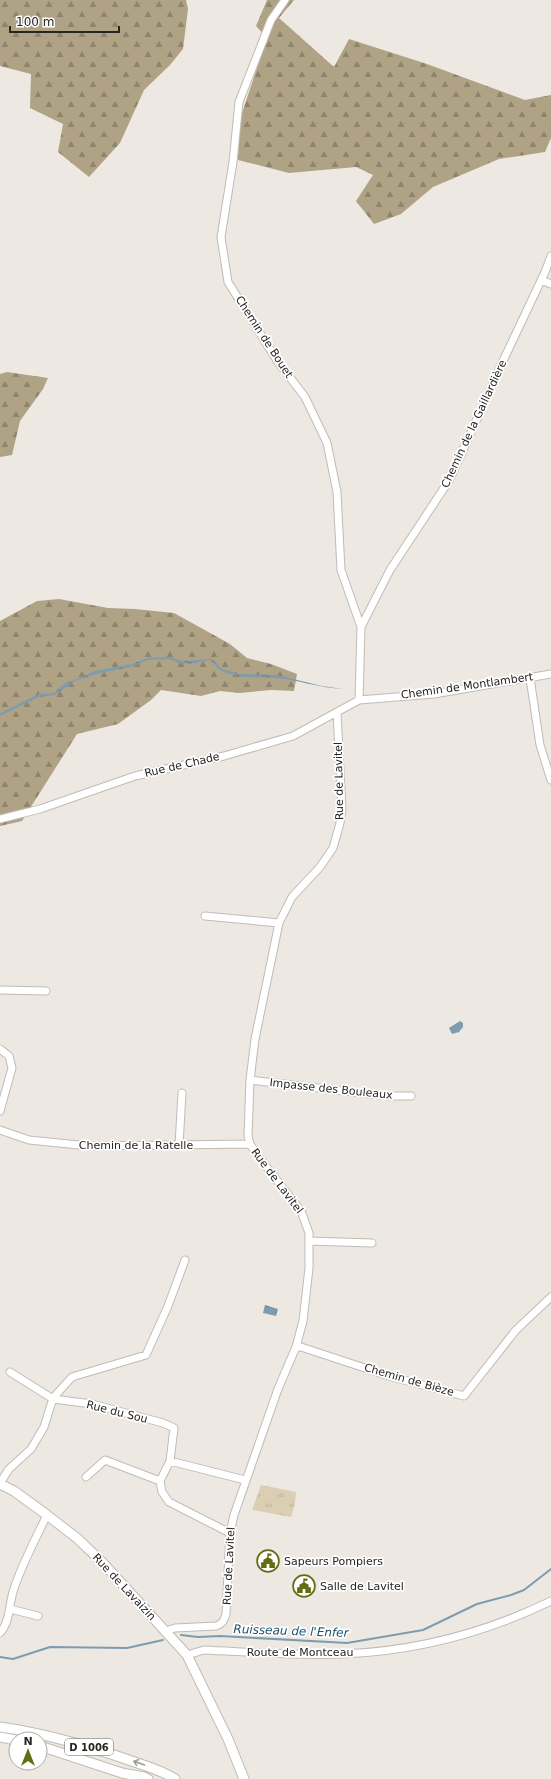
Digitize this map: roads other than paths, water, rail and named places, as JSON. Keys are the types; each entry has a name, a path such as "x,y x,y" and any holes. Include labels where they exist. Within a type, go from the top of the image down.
{"main road":[{"name":"Rue de Lavaizin","path":"0,1484 47,1515 92,1552 187,1655 228,1739 244,1779"},
{"name":"Rue de Lavaizin","path":"216,1717 223,1742 238,1779"},
{"name":"D 1006","path":"0,1728 51,1737 81,1745 151,1768 175,1779"},
{"name":"D 1006","path":"48,1749 122,1773 148,1779"}],"street":[{"name":"Chemin de Bouet","path":"285,0 271,20 239,102 233,162 221,237 228,282 278,362 305,397 327,443 337,492 342,570 361,627 359,700"},
{"name":"Chemin de la Gaillardière","path":"361,627 390,570 450,479 551,256"},
{"path":"541,280 551,284"},
{"name":"Chemin de Montlambert","path":"359,700 434,694 551,674"},
{"path":"530,678 540,745 551,780"},
{"name":"Rue de Chade","path":"0,819 40,809 135,776 224,756 293,736 359,700"},
{"name":"Rue de Lavitel","path":"166,1631 175,1628 216,1626 221,1624 224,1620 226,1614 230,1534 245,1480 278,1388 296,1347 303,1321 309,1268 309,1241 306,1222 301,1211 250,1144 248,1136 250,1080 255,1039 278,923 292,897 320,867 333,848 340,823 342,809 337,713"},
{"path":"205,916 278,923"},
{"path":"0,990 46,991"},
{"path":"0,1049 9,1056 12,1068 0,1110"},
{"name":"Impasse des Bouleaux","path":"250,1080 388,1096 411,1096"},
{"path":"179,1145 182,1094"},
{"name":"Chemin de la Ratelle","path":"0,1130 29,1140 89,1146 250,1144"},
{"path":"309,1241 372,1243"},
{"path":"0,1484 9,1469 31,1449 44,1427 53,1399 72,1378 146,1354 168,1306 185,1260"},
{"name":"Chemin de Bièze","path":"296,1347 308,1349 389,1376 464,1396 516,1330 551,1297"},
{"name":"Rue du Sou","path":"10,1372 53,1399 92,1404 162,1423 174,1428 170,1461 160,1481"},
{"path":"86,1477 105,1460 160,1481 162,1492 169,1502 230,1534"},
{"path":"170,1461 245,1480"},
{"path":"0,1633 4,1629 13,1592 47,1515"},
{"name":"Route de Montceau","path":"187,1655 204,1650 343,1654 399,1648 466,1633 521,1616 551,1602"},
{"path":"10,1609 38,1616"}],"water":[{"path":"169,657 183,661 212,659 222,669 239,674 277,675 322,686 343,689 326,687 285,679 237,676 222,671 210,660 189,664 179,663 169,659 148,660 131,667 96,674 75,681 55,695 39,697 0,716 0,713 39,694 54,693 62,685 95,671 132,664 148,658"},
{"path":"460,1021 463,1023 463,1027 459,1032 452,1034 449,1028"},
{"path":"265,1305 278,1309 276,1316 263,1313"}],"waterway":[{"name":"Ruisseau de l'Enfer","path":"181,1635 347,1643 423,1630 477,1604 524,1590 551,1569"},
{"name":"Ruisseau de l'Enfer","path":"0,1657 13,1659 50,1647 127,1648 163,1640"}],"place":[{"name":"Sapeurs Pompiers","path":"268,1561"},
{"name":"Salle de Lavitel","path":"304,1586"}]}
